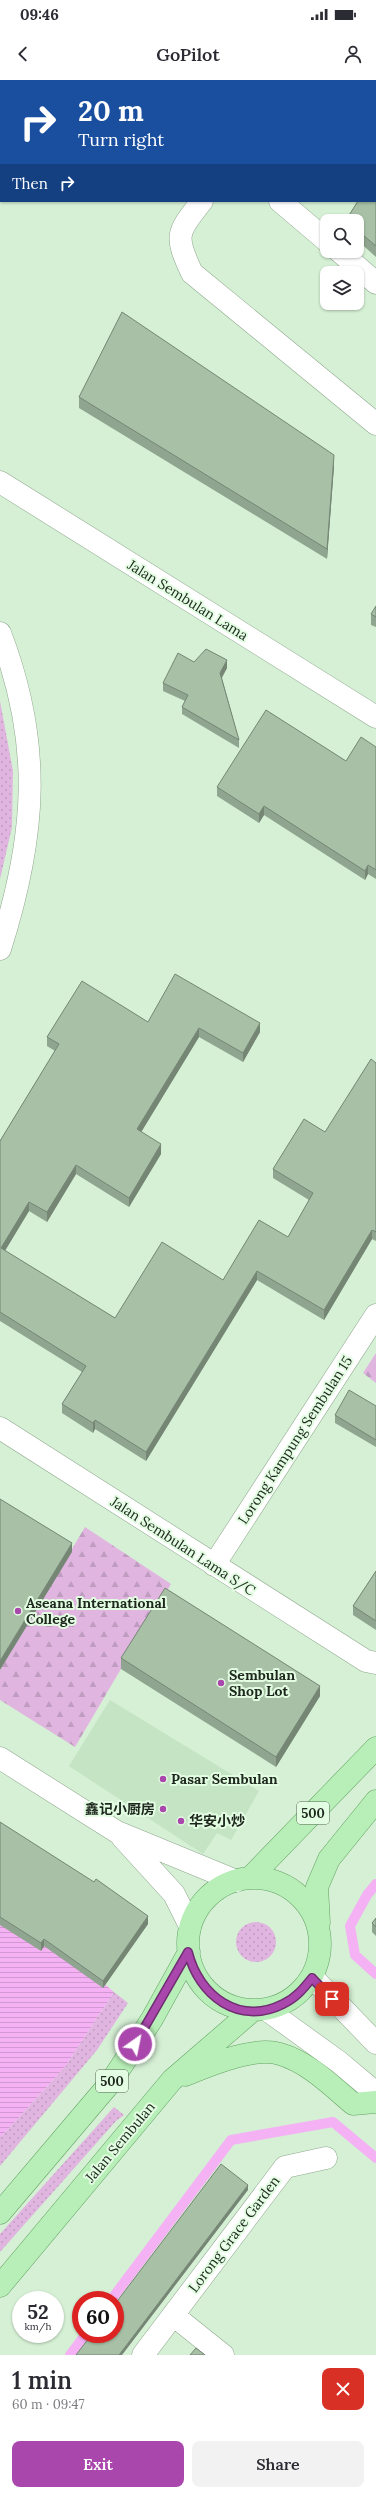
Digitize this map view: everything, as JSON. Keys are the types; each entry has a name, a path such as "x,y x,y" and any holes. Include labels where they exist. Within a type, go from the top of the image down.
{"main road":[{"name":"500","path":"260,2010 238,2009 223,2003 211,1994 200,1982 192,1968 188,1952 190,1926 202,1903 212,1893 243,1879 376,1748"},
{"path":"260,2010 283,2004 298,1994 312,1978 319,1934 317,1887 329,1859 376,1801"},
{"path":"243,1879 276,1882 298,1895 315,1918 319,1934"},
{"name":"500","path":"0,2213 111,2082 152,2019 188,1952"},
{"name":"Jalan Sembulan","path":"0,2286 172,2080 260,2010"},
{"path":"172,2080 227,2059 253,2054 280,2053 321,2076 353,2104 376,2102"}],"street":[{"path":"201,202 182,226 180,247 192,273 376,424"},
{"path":"281,202 320,235"},
{"path":"347,258 376,283"},
{"name":"Jalan Sembulan Lama","path":"0,482 376,717"},
{"path":"0,633 12,665 24,714 30,766 28,828 14,905 0,949"},
{"name":"Lorong Kampung Sembulan 15","path":"214,1565 376,1315"},
{"name":"Jalan Sembulan Lama S/C","path":"0,1428 373,1666"},
{"path":"0,1758 116,1832 243,1879"},
{"path":"116,1832 174,1894 190,1926"},
{"path":"312,1978 376,2043"},
{"path":"260,2010 339,2062 376,2093"},
{"name":"Lorong Grace Garden","path":"143,2355 285,2167 326,2158"},
{"path":"173,2316 223,2355"}],"shaded area":[{"name":"Pasar Sembulan","path":"110,1700 259,1791 231,1840 217,1833 203,1854 69,1766"},
{"path":"0,1896 114,1992 65,2067 0,2138"}],"green space":[{"path":"0,701 13,771 12,827 0,879"},
{"path":"376,1353 376,1383 363,1373"},
{"path":"85,1527 171,1584 75,1747 0,1700 0,1670"},
{"path":"260,1922 267,1925 273,1931 276,1942 275,1950 267,1959 260,1962 252,1962 245,1959 237,1950 236,1938 239,1931 248,1923"},
{"path":"114,1992 128,2003 97,2050 0,2166 0,2138 65,2067"},
{"path":"114,2107 124,2115 116,2121 0,2252 0,2234"}],"building":[{"path":"357,202 376,202 376,246 364,236 364,214 350,214"},
{"path":"122,312 334,455 327,549 79,397"},
{"path":"376,606 376,617 371,614"},
{"path":"206,649 227,660 220,673 239,740 182,707 188,695 163,683 178,653 194,662"},
{"path":"266,710 346,761 361,737 376,747 376,870 368,865 365,871 264,806 259,814 217,787"},
{"path":"175,974 260,1023 243,1053 199,1028 137,1129 161,1144 129,1198 76,1165 47,1212 29,1202 1,1248 115,1318 162,1242 223,1280 259,1220 288,1237 313,1193 273,1169 304,1119 325,1132 371,1059 376,1063 376,1232 372,1230 324,1310 257,1271 146,1452 95,1420 93,1423 62,1404 86,1366 0,1312 0,1141 59,1044 47,1037 82,981 148,1022"},
{"path":"349,1390 376,1406 376,1440 335,1415"},
{"name":"Aseana International College","path":"0,1499 72,1543 0,1661"},
{"path":"376,1571 376,1621 353,1606"},
{"name":"Sembulan Shop Lot","path":"165,1588 320,1686 276,1757 121,1658"},
{"path":"0,1822 94,1882 96,1879 148,1916 103,1981 44,1939 41,1943 0,1917"},
{"path":"376,1918 376,1927 372,1923"},
{"path":"221,2164 248,2185 119,2355 76,2355 85,2343 124,2343 124,2292"},
{"path":"196,2348 205,2355 190,2355"}],"waterway":[{"path":"376,1884 367,1895 350,1926 355,1955 376,1974"},
{"path":"118,2291 231,2140 333,2122 376,2158"},
{"path":"70,2355 79,2343"}],"place":[{"name":"Aseana International College","path":"18,1611"},
{"name":"Sembulan Shop Lot","path":"221,1683"},
{"name":"Pasar Sembulan","path":"163,1779"},
{"name":"鑫记小厨房","path":"163,1809"},
{"name":"华安小炒","path":"181,1821"}],"route":[{"path":"135,2044 152,2019 188,1952 192,1968 200,1982 211,1994 223,2003 238,2009 252,2011 267,2010 283,2004 298,1994 312,1978 332,1999"}]}
